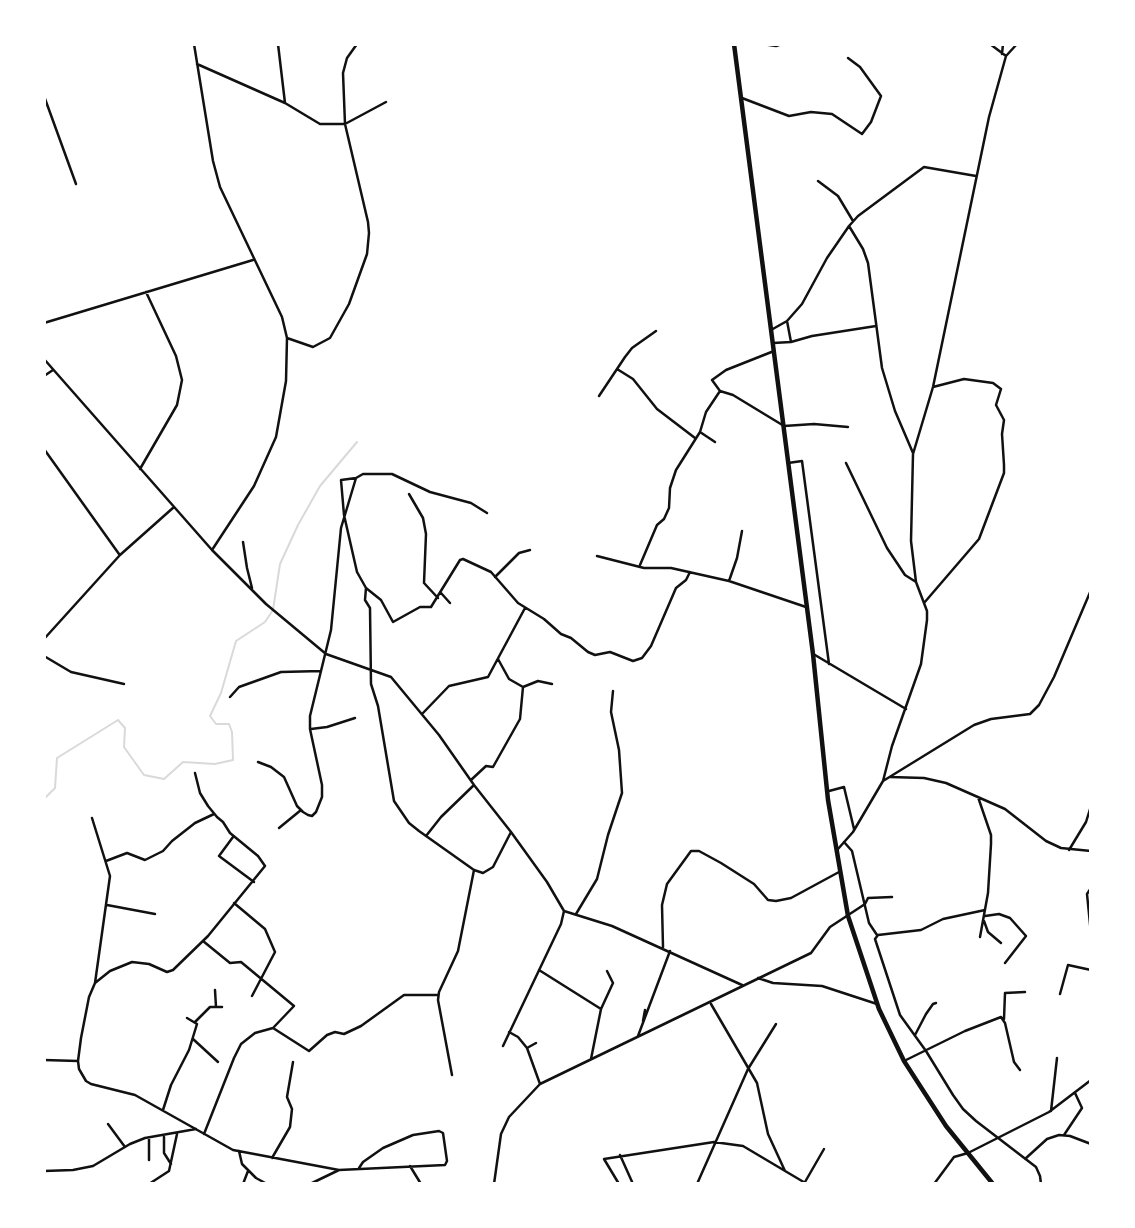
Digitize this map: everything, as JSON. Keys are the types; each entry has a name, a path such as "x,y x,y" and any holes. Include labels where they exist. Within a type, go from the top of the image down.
{"highway":[{"path":"734,44 813,654 827,791 848,916 877,1004 904,1061 932,1106 993,1184"}],"street":[{"path":"194,44 220,187 282,317 287,338 286,381 276,437 254,486 212,550"},
{"path":"278,44 285,103"},
{"path":"287,338 313,347 330,338 349,304 367,254 368,222 345,124 343,73 347,58 357,44"},
{"path":"759,44 782,44"},
{"path":"990,44 1004,55"},
{"path":"836,851 854,829 883,780 887,761 918,676 926,639 928,620 916,582 911,541 913,454 933,387 1004,55 1003,44"},
{"path":"1004,55 1017,44"},
{"path":"740,98 789,116 811,112 832,114 862,134 871,122 881,96 860,67 848,58"},
{"path":"197,64 285,103 320,124 345,124 386,102"},
{"path":"44,96 76,184"},
{"path":"44,114 49,111"},
{"path":"771,330 787,321 802,304 820,270 853,221 924,167 976,176"},
{"path":"818,181 838,196 853,221"},
{"path":"849,226 868,263 882,368 895,411 913,454"},
{"path":"44,323 253,260"},
{"path":"140,469 177,405 182,380 176,356 146,292"},
{"path":"787,321 791,342"},
{"path":"773,342 791,342 876,326"},
{"path":"599,396 632,348 656,331"},
{"path":"774,351 726,370 712,380 720,391 733,395 784,426 814,424 848,427"},
{"path":"44,359 212,550 253,591 326,654 356,667 370,668 391,677 422,714 547,882 564,911 561,924 503,1046"},
{"path":"617,369 636,382 657,409 695,438"},
{"path":"44,376 53,370"},
{"path":"924,603 979,539 1004,473 1004,420 996,405 1001,389 993,383 964,379 933,387"},
{"path":"639,567 657,525 664,519 669,508 670,488 676,470 700,432 706,412 720,391"},
{"path":"700,432 715,442"},
{"path":"44,449 120,555"},
{"path":"788,463 802,461 829,664"},
{"path":"846,463 887,548 905,575 916,582"},
{"path":"487,513 471,503 430,492 392,474 363,474 341,480 344,515 357,572 366,588 378,596 393,622 420,607 431,607 461,559 484,568 495,577 513,600 595,656 610,652 633,662 651,646 676,589 690,572"},
{"path":"258,762 277,770 284,777 301,810 307,816 312,816 320,806 323,796 310,729 312,703 326,654 341,528 356,478"},
{"path":"408,494 423,518 426,534 424,583 438,598"},
{"path":"44,639 120,555 174,507"},
{"path":"729,581 742,531"},
{"path":"243,542 253,591"},
{"path":"495,577 519,553 530,550"},
{"path":"597,556 639,567 671,568 729,581 806,607"},
{"path":"366,588 365,600 370,608 371,684 378,706 394,801 409,823 474,870 483,873 492,867 511,832"},
{"path":"883,780 974,725 991,719 1030,714 1039,705 1054,677 1091,590"},
{"path":"441,593 450,603"},
{"path":"422,714 442,691 454,683 485,680 491,675 526,608"},
{"path":"813,654 906,709"},
{"path":"44,656 71,672 124,684"},
{"path":"498,659 509,680 523,687 538,681 552,684"},
{"path":"230,697 239,688 281,672 321,671"},
{"path":"470,781 486,766 493,767 514,732 520,719 523,687"},
{"path":"576,914 597,879 622,793 619,750 611,712 613,691"},
{"path":"310,729 355,719"},
{"path":"95,983 110,971 132,962 149,964 167,972 173,970 203,941 265,866 214,814 200,793 195,773"},
{"path":"888,776 900,779 933,779 1013,814 1046,841 1069,850 1091,851"},
{"path":"426,836 474,785"},
{"path":"827,791 844,787 854,829"},
{"path":"978,797 990,835 985,911 980,937"},
{"path":"1069,850 1086,822 1091,806"},
{"path":"278,828 301,810"},
{"path":"106,861 127,853 145,860 163,852 172,841 195,823 214,814"},
{"path":"92,818 110,876 95,983 89,997 78,1061 82,1076 91,1084 135,1095 227,1147 339,1170 446,1164 442,1131 420,1133 402,1139 368,1158 359,1168"},
{"path":"234,836 219,856 254,881"},
{"path":"844,842 852,851 869,923 877,935 875,939 881,960 900,1015 963,1109 1008,1148 1025,1159 1038,1172 1041,1184"},
{"path":"663,948 662,905 667,884 691,851 699,851 730,868 754,884 768,900 791,898 839,872"},
{"path":"452,1075 438,995 458,950 474,870"},
{"path":"1091,888 1087,894 1091,934"},
{"path":"494,1184 501,1134 509,1116 540,1084 811,953 830,927 865,904 868,898 892,897"},
{"path":"234,903 265,929 271,939 274,955 251,996"},
{"path":"106,905 155,914"},
{"path":"564,911 612,926 742,985"},
{"path":"877,935 921,930 943,919 985,911"},
{"path":"984,918 999,914 1010,918 1026,936 1005,963"},
{"path":"984,918 988,932 1000,943"},
{"path":"203,941 230,963 239,960 294,1006 273,1028 255,1033 242,1044 223,1082 204,1134"},
{"path":"637,1037 644,1025 670,951"},
{"path":"1060,994 1068,965 1091,970"},
{"path":"539,970 601,1009"},
{"path":"592,1059 601,1009 613,983 607,971"},
{"path":"757,978 773,983 827,987 877,1004"},
{"path":"215,990 216,1007"},
{"path":"1020,1070 1014,1062 1004,1019 1004,993 1025,992"},
{"path":"273,1028 309,1051 327,1035 338,1032 344,1034 360,1026 404,995 438,995"},
{"path":"710,1002 760,1091 768,1134 785,1171"},
{"path":"915,1035 926,1014 936,1003"},
{"path":"195,1023 210,1007 222,1007"},
{"path":"644,1025 645,1010"},
{"path":"904,1061 1000,1017 1004,1019"},
{"path":"163,1110 190,1050 197,1024 187,1018"},
{"path":"697,1184 748,1069 776,1024"},
{"path":"509,1032 518,1037 527,1048 540,1084"},
{"path":"193,1039 218,1062"},
{"path":"527,1048 536,1043"},
{"path":"1051,1111 1058,1058"},
{"path":"44,1060 78,1061"},
{"path":"272,1158 290,1127 292,1109 287,1097 293,1062"},
{"path":"1086,1083 1091,1075"},
{"path":"934,1184 954,1157 968,1153 1051,1111 1091,1080"},
{"path":"1064,1135 1082,1108 1074,1092"},
{"path":"108,1124 125,1147"},
{"path":"44,1171 93,1166 125,1147 149,1138 196,1129"},
{"path":"149,1184 169,1171 177,1134"},
{"path":"1025,1159 1047,1139 1064,1135 1091,1144"},
{"path":"164,1136 164,1153 171,1164"},
{"path":"149,1138 149,1160"},
{"path":"619,1184 604,1158 714,1142 743,1146 804,1183 824,1149"},
{"path":"239,1151 240,1161 248,1171 267,1184"},
{"path":"620,1155 633,1184"},
{"path":"410,1166 421,1184"},
{"path":"310,1184 339,1170"},
{"path":"243,1184 248,1171"}],"waterway":[{"path":"44,799 55,788 57,758 118,720 125,728 124,747 144,775 164,779 183,762 215,764 233,760 229,724 216,724 210,716 221,693 236,641 265,622 273,610 280,564 298,525 320,486 357,442"}]}
